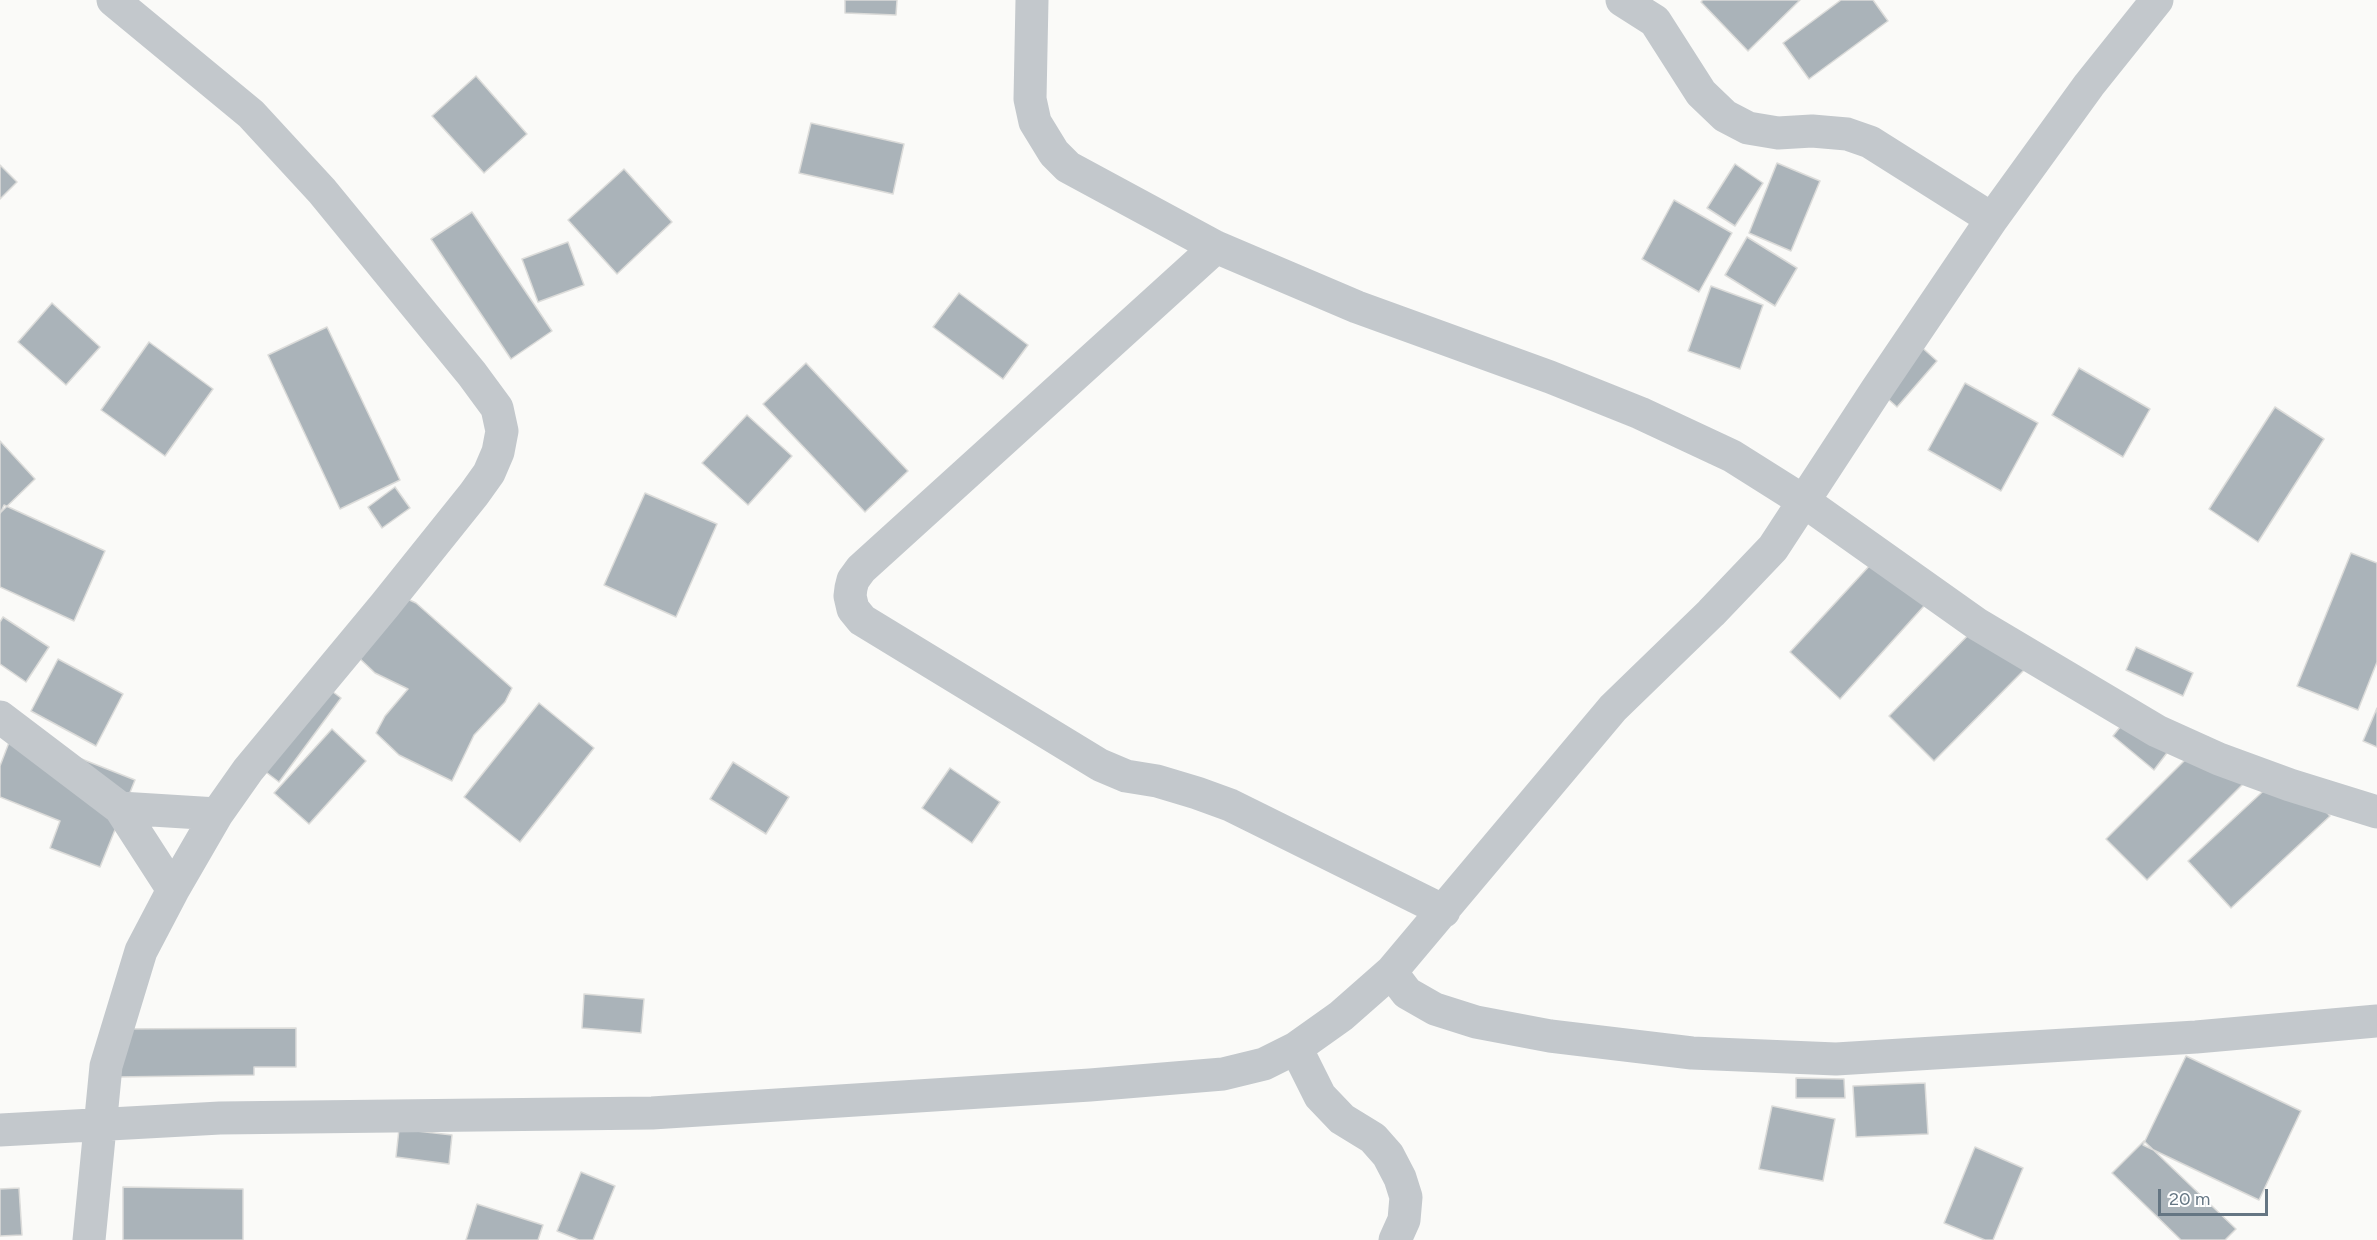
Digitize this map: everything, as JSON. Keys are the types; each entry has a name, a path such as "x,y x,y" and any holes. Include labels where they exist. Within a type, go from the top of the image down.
{"street":[{"path":"89,1240 106,1066 141,951 218,814 248,770 474,494 489,473 498,452 502,431 496,408 478,383 322,191 251,114 112,0"},
{"path":"1032,0 1030,99 1035,122 1054,153 1068,167 1216,247 1357,307 1550,377 1640,413 1732,456 1805,502 1977,624 2157,731 2230,763 2377,812"},
{"path":"1622,0 1655,21 1701,93 1725,116 1748,128 1778,133 1812,131 1847,134 1870,142 1992,219"},
{"path":"0,1130 220,1118 652,1113 1090,1085 1223,1074 1264,1064 1296,1048 1341,1016 1390,972 1444,911 1613,708 1711,613 1773,548 1805,502 1876,389 1992,219 2089,85 2157,0"},
{"path":"1216,247 861,569 853,580 851,588 850,596 854,609 862,620 1100,765 1126,776 1157,781 1197,792 1230,805 1444,911"},
{"path":"0,717 120,808 173,891"},
{"path":"120,808 218,814"},
{"path":"1390,972 1407,993 1435,1009 1476,1022 1550,1036 1692,1053 1836,1059 2196,1037 2377,1021"},
{"path":"1296,1048 1320,1096 1342,1119 1373,1138 1392,1163 1406,1197 1404,1220 1395,1240"}],"building":[{"path":"845,0 897,0 896,15 845,13"},
{"path":"1703,0 1800,0 1748,51 1701,2"},
{"path":"1841,0 1873,0 1888,21 1809,79 1783,43"},
{"path":"476,76 527,134 484,173 432,116"},
{"path":"811,123 904,144 893,194 799,173"},
{"path":"1777,163 1820,181 1791,251 1749,233"},
{"path":"1735,164 1763,183 1735,226 1707,208"},
{"path":"0,165 17,182 0,199"},
{"path":"624,169 672,222 617,274 568,220"},
{"path":"1674,200 1732,233 1699,292 1642,259"},
{"path":"472,212 552,331 511,359 431,239"},
{"path":"1747,237 1797,268 1775,306 1725,275"},
{"path":"568,242 584,285 538,302 522,259"},
{"path":"1711,286 1763,305 1740,369 1688,351"},
{"path":"959,293 1028,345 1003,379 933,327"},
{"path":"52,303 100,347 66,385 18,342"},
{"path":"327,327 400,480 340,509 268,355"},
{"path":"149,342 213,389 165,456 101,410"},
{"path":"1918,344 1937,361 1897,407 1878,390"},
{"path":"806,363 908,471 865,512 763,404"},
{"path":"2079,368 2150,409 2123,457 2052,415"},
{"path":"1965,383 2038,423 2001,491 1928,450"},
{"path":"2275,407 2324,439 2258,542 2209,509"},
{"path":"747,415 792,456 748,505 702,463"},
{"path":"0,441 35,479 0,513"},
{"path":"395,487 410,508 382,528 368,507"},
{"path":"645,493 717,524 676,617 604,585"},
{"path":"4,505 105,551 74,621 0,587 0,514"},
{"path":"1884,550 1933,596 1840,699 1790,652"},
{"path":"2351,553 2377,563 2377,662 2358,710 2297,686"},
{"path":"401,596 416,603 512,688 505,702 474,735 452,781 399,755 376,733 385,716 408,689 375,673 356,655"},
{"path":"3,617 49,647 26,682 0,664 0,622"},
{"path":"1983,620 2028,666 1934,761 1889,716"},
{"path":"2136,647 2193,673 2183,696 2126,670"},
{"path":"58,659 123,694 96,746 31,711"},
{"path":"317,680 341,698 279,782 254,763"},
{"path":"539,703 594,748 520,842 464,797"},
{"path":"2377,708 2377,747 2363,741"},
{"path":"2132,712 2173,745 2154,770 2113,736"},
{"path":"332,729 366,761 309,824 274,793"},
{"path":"13,732 135,780 100,867 50,848 60,821 0,797 0,766"},
{"path":"2208,737 2249,778 2147,880 2106,839"},
{"path":"733,762 789,797 766,834 710,799"},
{"path":"950,768 1000,802 972,843 922,808"},
{"path":"2287,769 2330,816 2231,908 2188,861"},
{"path":"584,994 644,999 641,1033 582,1028"},
{"path":"296,1028 296,1067 254,1067 254,1075 115,1077 115,1029"},
{"path":"2186,1056 2301,1111 2259,1200 2143,1145"},
{"path":"1796,1078 1844,1079 1845,1098 1796,1098"},
{"path":"1925,1083 1928,1134 1856,1137 1853,1086"},
{"path":"1772,1106 1835,1119 1823,1181 1759,1169"},
{"path":"399,1129 452,1135 449,1164 396,1157"},
{"path":"2144,1141 2236,1229 2225,1240 2181,1240 2112,1173"},
{"path":"1975,1147 2023,1168 1993,1240 1985,1240 1944,1223"},
{"path":"581,1172 615,1186 593,1240 579,1240 557,1231"},
{"path":"123,1187 243,1189 243,1240 123,1240"},
{"path":"19,1188 22,1235 0,1236 0,1189"},
{"path":"477,1204 543,1225 538,1240 466,1240"}]}
